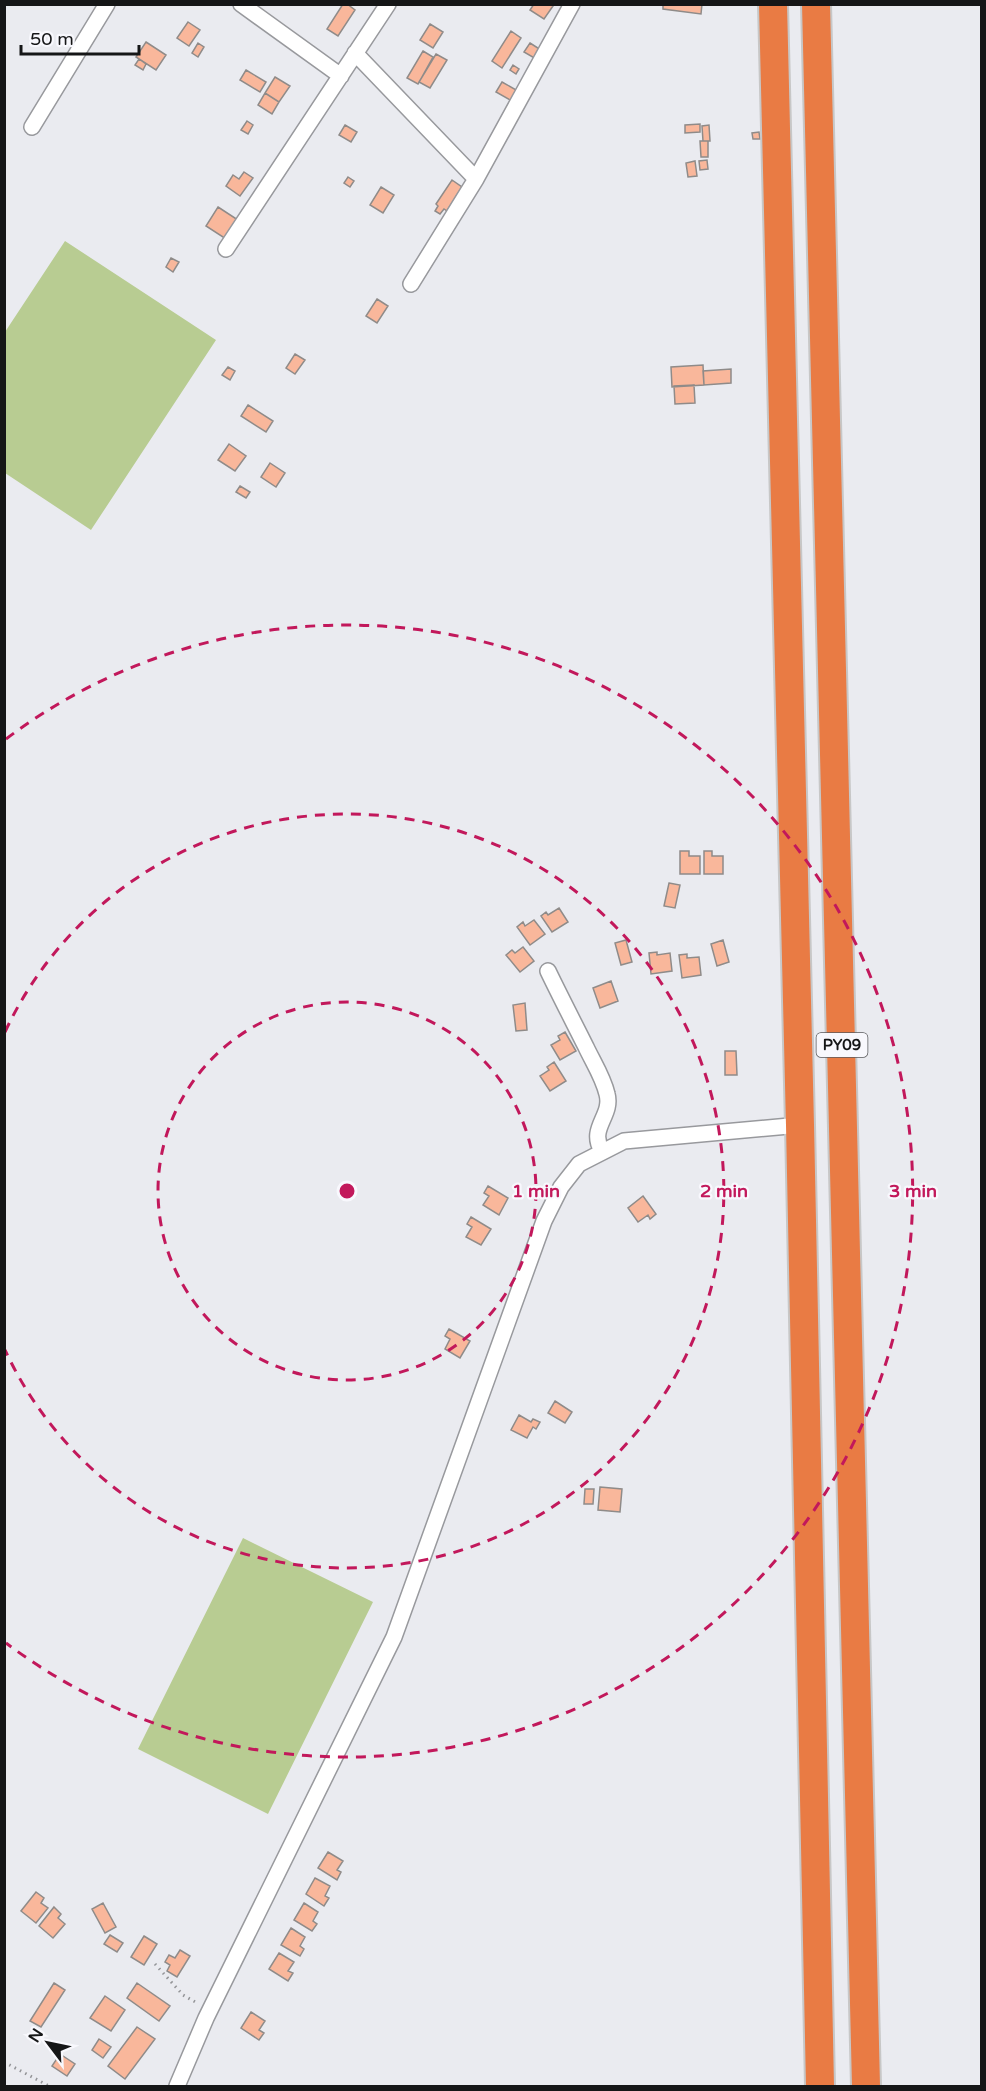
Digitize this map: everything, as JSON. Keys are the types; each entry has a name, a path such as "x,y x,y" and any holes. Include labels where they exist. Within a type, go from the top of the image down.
{"highway":[{"name":"PY09","path":"773,4 820,2086"},
{"name":"PY09","path":"816,4 866,2086"}],"street":[{"path":"32,127 107,4"},
{"path":"241,4 341,76"},
{"path":"226,249 388,4"},
{"path":"411,284 476,179 572,4"},
{"path":"355,53 476,179"},
{"path":"548,971 608,1096 605,1114 597,1132 596,1142 602,1151"},
{"path":"177,2086 210,2011 394,1637 544,1221 561,1187 579,1164 624,1141 800,1125"}],"path":[{"path":"155,1964 183,1995 210,2011"},
{"path":"4,2062 49,2086"}],"green space":[{"path":"65,241 216,340 91,530 5,473 5,332"},
{"path":"243,1538 373,1602 268,1814 138,1749"}],"building":[{"path":"343,4 355,10 338,36 327,29"},
{"path":"534,4 553,6 544,19 530,10"},
{"path":"663,4 702,4 701,14 663,9"},
{"path":"188,22 200,30 189,46 177,38"},
{"path":"430,24 443,32 433,48 420,40"},
{"path":"511,31 521,38 502,68 492,61"},
{"path":"146,42 166,55 156,70 136,57"},
{"path":"198,43 204,47 198,57 192,53"},
{"path":"530,43 541,50 536,59 524,52"},
{"path":"423,51 433,57 418,84 407,78"},
{"path":"436,54 447,60 430,88 419,82"},
{"path":"139,59 146,64 143,70 135,65"},
{"path":"513,65 519,69 516,74 510,70"},
{"path":"246,70 266,82 260,92 240,80"},
{"path":"275,77 290,86 279,102 265,93"},
{"path":"502,82 518,91 512,101 496,92"},
{"path":"265,93 279,102 272,114 258,105"},
{"path":"247,121 253,125 248,134 241,130"},
{"path":"700,124 700,132 685,133 685,125"},
{"path":"345,125 357,132 351,142 339,135"},
{"path":"709,125 710,141 703,141 702,126"},
{"path":"759,132 760,139 753,139 752,133"},
{"path":"700,141 708,141 708,157 701,157"},
{"path":"707,160 708,169 700,170 699,161"},
{"path":"695,161 697,176 688,177 686,163"},
{"path":"244,172 253,178 240,196 226,186 233,175 239,179"},
{"path":"348,177 354,181 350,187 344,183"},
{"path":"452,180 462,187 447,211 444,209 440,214 435,211 438,206 436,204"},
{"path":"381,187 394,195 383,213 370,205"},
{"path":"218,207 238,220 226,239 206,226"},
{"path":"171,258 179,262 173,272 166,267"},
{"path":"377,299 388,306 377,323 366,316"},
{"path":"295,354 305,360 295,374 286,368"},
{"path":"703,365 704,385 672,387 671,367"},
{"path":"228,367 235,371 230,380 222,375"},
{"path":"731,369 731,383 704,385 703,371"},
{"path":"694,385 695,403 675,404 674,386"},
{"path":"248,405 273,421 266,432 241,416"},
{"path":"229,444 246,456 235,471 218,460"},
{"path":"270,463 285,473 276,487 261,477"},
{"path":"240,486 250,492 246,498 236,492"},
{"path":"680,851 689,851 689,856 700,856 700,874 680,874"},
{"path":"704,851 712,851 712,856 723,856 723,874 704,874"},
{"path":"669,883 680,885 675,908 664,906"},
{"path":"559,908 568,922 552,932 541,916 546,912 548,915"},
{"path":"534,920 545,934 530,945 517,927 523,922 525,926"},
{"path":"626,940 632,962 621,965 615,943"},
{"path":"723,940 729,962 717,966 711,944"},
{"path":"523,947 534,961 520,972 506,955 512,950 515,953"},
{"path":"657,952 657,955 670,953 672,971 651,974 649,953"},
{"path":"687,954 687,958 699,957 701,975 682,978 679,955"},
{"path":"611,981 618,1001 600,1008 593,988"},
{"path":"525,1003 527,1030 516,1031 513,1005"},
{"path":"565,1032 576,1051 560,1060 551,1045 560,1040 558,1036"},
{"path":"725,1051 736,1051 737,1075 725,1075"},
{"path":"554,1062 566,1081 550,1091 540,1076 549,1070 547,1067"},
{"path":"488,1186 508,1198 499,1215 483,1205 489,1196 484,1193"},
{"path":"643,1196 656,1214 650,1219 648,1215 638,1222 628,1208"},
{"path":"471,1217 491,1229 481,1245 466,1237 472,1227 467,1224"},
{"path":"449,1329 470,1341 460,1358 445,1349 450,1339 445,1336"},
{"path":"555,1401 572,1412 565,1423 548,1413"},
{"path":"519,1415 531,1422 533,1419 540,1422 536,1429 533,1427 527,1438 511,1430"},
{"path":"600,1487 622,1489 620,1512 598,1510"},
{"path":"585,1489 594,1489 593,1504 584,1504"},
{"path":"328,1852 343,1861 337,1870 341,1872 337,1880 318,1868"},
{"path":"315,1878 330,1886 325,1896 329,1898 324,1906 306,1894"},
{"path":"36,1892 44,1898 41,1903 48,1908 36,1923 21,1911"},
{"path":"103,1903 116,1927 105,1933 92,1909"},
{"path":"304,1903 318,1912 313,1921 317,1924 312,1931 294,1920"},
{"path":"54,1907 61,1914 58,1918 65,1924 53,1938 39,1926"},
{"path":"291,1928 305,1937 300,1946 304,1949 300,1956 281,1945"},
{"path":"110,1935 123,1943 117,1952 104,1944"},
{"path":"144,1936 157,1944 144,1965 131,1957"},
{"path":"180,1950 190,1956 177,1977 167,1971 170,1965 165,1962 169,1955 175,1958"},
{"path":"279,1953 294,1962 288,1971 293,1973 288,1981 269,1969"},
{"path":"54,1983 65,1990 41,2027 30,2021"},
{"path":"137,1983 170,2006 159,2021 127,1998"},
{"path":"105,1996 125,2010 111,2031 90,2018"},
{"path":"251,2012 265,2021 259,2030 264,2033 259,2040 241,2028"},
{"path":"137,2027 155,2039 125,2079 108,2066"},
{"path":"99,2039 111,2047 103,2058 92,2050"},
{"path":"60,2054 75,2064 67,2076 52,2066"}]}
